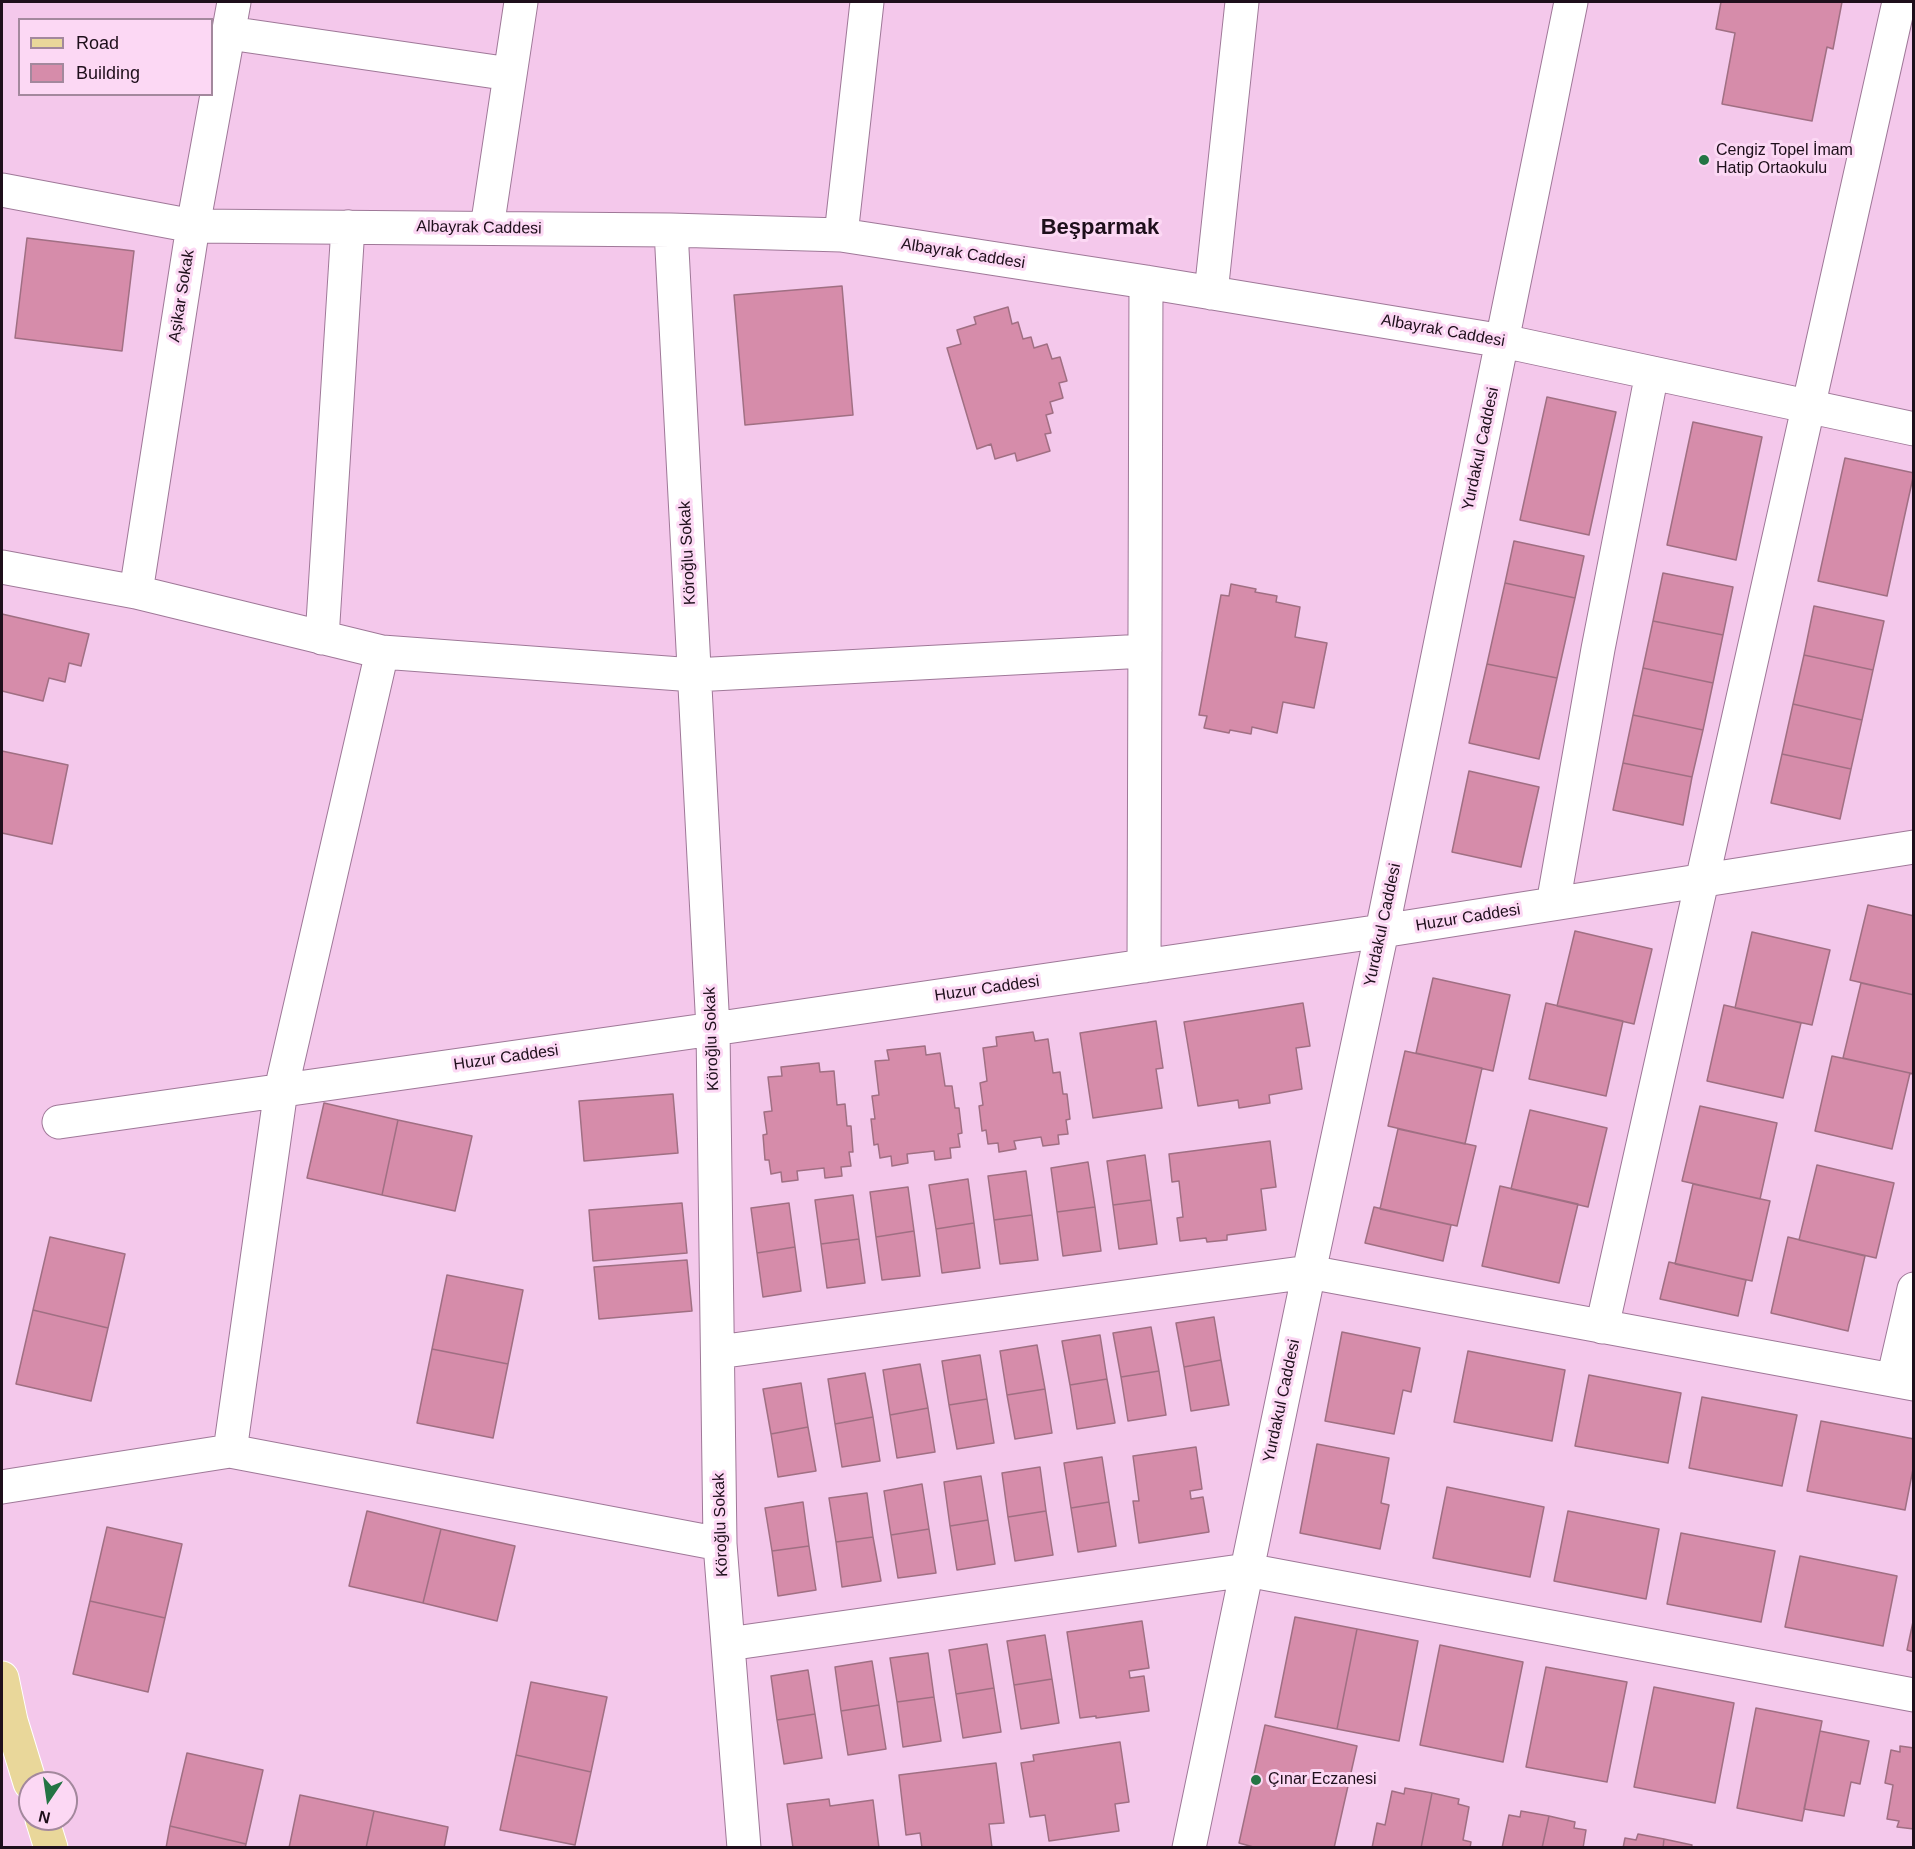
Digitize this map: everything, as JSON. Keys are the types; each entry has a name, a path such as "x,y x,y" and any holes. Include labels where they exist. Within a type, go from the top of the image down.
{"main road":[{"path":"2,1678 11,1721 26,1771"},
{"path":"46,1831 51,1848"}],"street":[{"path":"487,228 521,2"},
{"path":"841,235 867,2"},
{"path":"1211,293 1242,2"},
{"name":"Yurdakul Caddesi","path":"1189,1848 1382,931 1571,2"},
{"path":"1602,1327 1899,2"},
{"path":"232,17 510,74"},
{"name":"Aşikar Sokak","path":"136,592 193,225 232,17"},
{"name":"Albayrak Caddesi","path":"2,190 193,225 671,230 841,235 1146,282 1503,341 1914,429"},
{"path":"322,638 348,226"},
{"name":"Köroğlu Sokak","path":"671,230 713,1029 720,1544 744,1848"},
{"path":"1144,966 1146,282"},
{"path":"1553,904 1598,649 1652,373"},
{"path":"2,567 136,592 382,652 694,675 1145,651"},
{"path":"230,1451 281,1090 382,652"},
{"name":"Huzur Caddesi","path":"59,1122 1382,931 1914,847"},
{"path":"718,1352 1309,1272 1903,1382 1914,1289"},
{"path":"2,1487 230,1451 720,1544"},
{"path":"728,1644 1247,1570 1914,1695"}],"building":[{"path":"1721,2 1842,2 1833,49 1827,47 1812,121 1722,104 1735,33 1716,29"},
{"path":"27,238 134,251 122,351 15,338"},
{"path":"842,286 853,415 745,425 734,295"},
{"path":"1008,307 1012,324 1018,322 1023,339 1031,337 1034,348 1047,344 1052,359 1060,357 1067,381 1059,383 1063,398 1050,402 1053,413 1046,415 1051,433 1045,434 1050,451 1017,461 1015,453 995,459 991,444 977,449 947,348 961,344 957,330 976,324 974,317"},
{"path":"1547,397 1616,412 1589,535 1520,520"},
{"path":"1693,422 1762,437 1736,560 1667,545"},
{"path":"1845,458 1914,473 1887,596 1818,581"},
{"path":"1514,541 1584,556 1575,598 1505,583"},
{"path":"1663,573 1733,587 1723,635 1653,621"},
{"path":"1505,583 1575,598 1557,678 1487,664"},
{"path":"1231,584 1277,596 1276,602 1300,607 1295,637 1327,643 1314,708 1283,702 1277,733 1252,727 1251,734 1204,728 1207,716 1199,715 1221,595 1229,596"},
{"path":"1814,606 1884,621 1873,670 1804,655"},
{"path":"2,614 89,634 81,666 69,663 65,682 49,678 43,701 2,691"},
{"path":"1653,621 1723,635 1713,683 1643,668"},
{"path":"1804,655 1873,670 1862,720 1793,704"},
{"path":"1487,664 1557,678 1539,759 1469,743"},
{"path":"1643,668 1713,683 1703,730 1633,715"},
{"path":"1793,704 1862,720 1851,769 1782,754"},
{"path":"1633,715 1703,730 1692,777 1623,763"},
{"path":"2,751 68,765 52,844 2,833"},
{"path":"1782,754 1851,769 1840,819 1771,803"},
{"path":"1623,763 1692,777 1683,825 1613,810"},
{"path":"1469,771 1539,787 1521,867 1452,852"},
{"path":"1868,905 1914,916 1914,995 1850,980"},
{"path":"1575,931 1652,949 1634,1024 1557,1006"},
{"path":"1752,932 1830,950 1812,1025 1735,1008"},
{"path":"1433,978 1510,995 1493,1071 1416,1053"},
{"path":"1861,983 1914,995 1914,1074 1843,1058"},
{"path":"1303,1003 1310,1046 1296,1048 1302,1089 1269,1095 1270,1103 1239,1108 1238,1100 1198,1106 1184,1022"},
{"path":"1546,1003 1623,1021 1606,1096 1529,1079"},
{"path":"1724,1005 1801,1023 1783,1098 1707,1081"},
{"path":"1156,1021 1163,1068 1156,1069 1162,1108 1093,1118 1080,1033"},
{"path":"1033,1032 1035,1041 1048,1039 1053,1073 1060,1072 1063,1094 1067,1094 1070,1119 1066,1120 1068,1134 1058,1135 1059,1144 1043,1146 1041,1137 1014,1141 1016,1149 999,1152 998,1143 988,1144 986,1130 982,1131 979,1106 983,1105 980,1083 987,1081 983,1048 997,1046 996,1037"},
{"path":"925,1046 926,1055 940,1053 945,1086 952,1086 955,1108 959,1108 962,1133 958,1134 960,1147 950,1148 951,1158 935,1160 934,1151 907,1154 908,1163 892,1166 891,1156 880,1158 878,1144 874,1145 871,1119 875,1119 872,1096 879,1095 875,1061 889,1060 887,1050"},
{"path":"1405,1051 1482,1068 1465,1144 1388,1126"},
{"path":"1832,1056 1910,1073 1892,1149 1815,1131"},
{"path":"819,1063 820,1072 834,1071 837,1105 845,1104 847,1126 851,1126 853,1152 849,1152 851,1166 841,1167 842,1176 825,1178 824,1168 797,1171 798,1180 782,1182 781,1172 771,1174 769,1160 765,1160 763,1135 767,1134 764,1112 772,1111 768,1077 782,1076 781,1067"},
{"path":"673,1094 678,1153 584,1161 579,1101"},
{"path":"324,1103 398,1120 382,1195 307,1178"},
{"path":"1700,1106 1777,1123 1760,1199 1682,1181"},
{"path":"1530,1110 1607,1128 1588,1207 1511,1189"},
{"path":"398,1120 472,1136 455,1211 382,1195"},
{"path":"1398,1129 1476,1146 1457,1226 1380,1209"},
{"path":"1270,1141 1276,1187 1261,1189 1266,1230 1227,1235 1227,1240 1207,1242 1206,1238 1180,1241 1177,1218 1183,1217 1179,1181 1172,1182 1169,1154"},
{"path":"1145,1155 1151,1200 1113,1205 1107,1161"},
{"path":"1088,1162 1095,1207 1057,1212 1051,1168"},
{"path":"1817,1165 1894,1183 1876,1258 1799,1240"},
{"path":"1026,1171 1032,1215 994,1220 988,1176"},
{"path":"968,1179 974,1223 936,1229 929,1185"},
{"path":"1693,1184 1770,1201 1752,1281 1675,1264"},
{"path":"1500,1186 1578,1204 1559,1283 1482,1266"},
{"path":"908,1187 914,1231 876,1237 870,1192"},
{"path":"853,1195 859,1239 821,1244 815,1200"},
{"path":"1151,1200 1157,1244 1119,1249 1113,1205"},
{"path":"682,1203 687,1253 593,1261 589,1210"},
{"path":"789,1203 795,1247 757,1253 751,1208"},
{"path":"1095,1207 1101,1251 1063,1256 1057,1212"},
{"path":"1374,1207 1451,1225 1443,1261 1365,1243"},
{"path":"1032,1215 1038,1260 1000,1264 994,1220"},
{"path":"974,1223 980,1268 942,1273 936,1229"},
{"path":"914,1231 920,1276 882,1280 876,1237"},
{"path":"50,1237 125,1254 108,1328 33,1310"},
{"path":"1788,1237 1865,1256 1848,1331 1771,1313"},
{"path":"859,1239 865,1283 827,1288 821,1244"},
{"path":"795,1247 801,1291 763,1297 757,1253"},
{"path":"687,1260 692,1311 599,1319 594,1267"},
{"path":"1669,1262 1746,1280 1738,1316 1660,1299"},
{"path":"447,1275 523,1290 508,1364 432,1349"},
{"path":"33,1310 108,1328 91,1401 16,1384"},
{"path":"1214,1317 1221,1360 1184,1367 1176,1323"},
{"path":"1151,1327 1159,1371 1121,1377 1113,1333"},
{"path":"1342,1332 1420,1348 1411,1392 1403,1390 1394,1434 1325,1421"},
{"path":"1100,1335 1107,1379 1070,1385 1062,1341"},
{"path":"1037,1345 1045,1389 1007,1395 1000,1351"},
{"path":"432,1349 508,1364 493,1438 417,1423"},
{"path":"1468,1351 1565,1370 1552,1441 1454,1422"},
{"path":"980,1355 987,1399 949,1405 942,1361"},
{"path":"1221,1360 1229,1405 1191,1411 1184,1367"},
{"path":"920,1364 928,1408 890,1415 883,1370"},
{"path":"1159,1371 1166,1415 1128,1421 1121,1377"},
{"path":"865,1373 873,1417 835,1424 828,1379"},
{"path":"1589,1375 1681,1393 1668,1463 1575,1446"},
{"path":"1107,1379 1115,1423 1077,1429 1070,1385"},
{"path":"801,1383 808,1427 771,1434 763,1389"},
{"path":"1045,1389 1052,1433 1015,1439 1007,1395"},
{"path":"1702,1397 1797,1415 1782,1486 1689,1468"},
{"path":"987,1399 994,1443 957,1449 949,1405"},
{"path":"928,1408 935,1452 897,1458 890,1415"},
{"path":"873,1417 880,1461 842,1467 835,1424"},
{"path":"1821,1421 1914,1439 1914,1464 1905,1510 1807,1491"},
{"path":"808,1427 816,1471 778,1477 771,1434"},
{"path":"1317,1444 1389,1458 1381,1503 1389,1505 1380,1549 1300,1533"},
{"path":"1196,1447 1202,1489 1190,1491 1191,1499 1203,1497 1209,1532 1139,1543 1133,1501 1139,1501 1133,1456"},
{"path":"1102,1457 1109,1502 1071,1508 1064,1463"},
{"path":"1040,1467 1046,1511 1008,1517 1002,1473"},
{"path":"981,1476 988,1520 950,1526 944,1482"},
{"path":"922,1484 929,1529 891,1535 884,1491"},
{"path":"1447,1487 1544,1507 1530,1577 1433,1558"},
{"path":"867,1493 873,1537 836,1542 829,1498"},
{"path":"803,1502 809,1546 772,1551 765,1508"},
{"path":"1109,1502 1116,1546 1078,1552 1071,1508"},
{"path":"367,1511 441,1529 423,1603 349,1586"},
{"path":"1046,1511 1053,1555 1015,1561 1008,1517"},
{"path":"1568,1511 1659,1529 1646,1599 1554,1581"},
{"path":"988,1520 995,1564 957,1570 950,1526"},
{"path":"107,1527 182,1544 165,1618 90,1601"},
{"path":"441,1529 515,1546 497,1621 423,1603"},
{"path":"929,1529 936,1573 898,1578 891,1535"},
{"path":"1681,1533 1775,1551 1761,1622 1667,1604"},
{"path":"873,1537 881,1581 842,1587 836,1542"},
{"path":"809,1546 816,1590 778,1596 772,1551"},
{"path":"1800,1556 1897,1576 1883,1646 1785,1627"},
{"path":"90,1601 165,1618 148,1692 73,1674"},
{"path":"1295,1617 1357,1629 1337,1729 1275,1717"},
{"path":"1914,1617 1914,1652 1907,1650"},
{"path":"1142,1621 1149,1668 1129,1671 1130,1678 1144,1676 1149,1711 1080,1718 1067,1632"},
{"path":"1357,1629 1418,1641 1399,1741 1337,1729"},
{"path":"1045,1635 1052,1679 1014,1685 1007,1641"},
{"path":"987,1644 994,1688 956,1694 949,1650"},
{"path":"1440,1645 1523,1662 1503,1762 1420,1745"},
{"path":"928,1653 934,1697 897,1702 890,1658"},
{"path":"872,1661 879,1705 841,1711 835,1667"},
{"path":"1546,1667 1627,1682 1607,1782 1526,1767"},
{"path":"808,1670 815,1714 777,1720 771,1676"},
{"path":"1052,1679 1059,1723 1021,1729 1014,1685"},
{"path":"531,1682 607,1697 591,1772 516,1755"},
{"path":"1654,1687 1734,1703 1715,1803 1634,1787"},
{"path":"994,1688 1001,1732 963,1738 956,1694"},
{"path":"934,1697 941,1741 903,1747 897,1702"},
{"path":"879,1705 886,1749 848,1755 841,1711"},
{"path":"1756,1708 1822,1721 1802,1821 1737,1808"},
{"path":"815,1714 822,1758 784,1764 777,1720"},
{"path":"1265,1725 1357,1746 1334,1848 1257,1848 1239,1843"},
{"path":"1820,1731 1869,1741 1860,1784 1851,1782 1844,1816 1804,1809"},
{"path":"1120,1742 1129,1802 1115,1804 1119,1831 1049,1841 1045,1815 1030,1817 1021,1763 1034,1761 1033,1755"},
{"path":"1900,1746 1914,1748 1914,1829 1897,1827 1899,1821 1887,1819 1893,1785 1885,1783 1891,1750 1900,1752"},
{"path":"187,1753 263,1770 246,1844 170,1826"},
{"path":"516,1755 591,1772 575,1845 500,1830"},
{"path":"996,1763 1004,1823 989,1824 992,1848 922,1848 920,1833 906,1835 899,1775"},
{"path":"1405,1788 1432,1793 1421,1848 1372,1848 1377,1823 1385,1825 1392,1791 1404,1794"},
{"path":"1432,1793 1459,1799 1458,1804 1469,1807 1463,1840 1471,1842 1470,1848 1421,1848"},
{"path":"300,1795 374,1811 366,1848 289,1848"},
{"path":"829,1799 830,1806 873,1800 879,1848 793,1848 787,1804"},
{"path":"374,1811 448,1827 444,1848 366,1848"},
{"path":"1521,1811 1549,1816 1542,1848 1502,1848 1509,1815 1520,1817"},
{"path":"1549,1816 1575,1822 1574,1828 1586,1830 1583,1848 1542,1848"},
{"path":"170,1826 246,1844 245,1848 166,1848"},
{"path":"1638,1834 1664,1839 1663,1848 1623,1848 1625,1838 1636,1840"},
{"path":"1664,1839 1692,1845 1691,1848 1663,1848"}],"place":[{"name":"Cengiz Topel İmam Hatip Ortaokulu","path":"1704,160"},
{"name":"Çınar Eczanesi","path":"1256,1780"}],"district":[{"name":"Beşparmak","path":"1100,228"}]}
